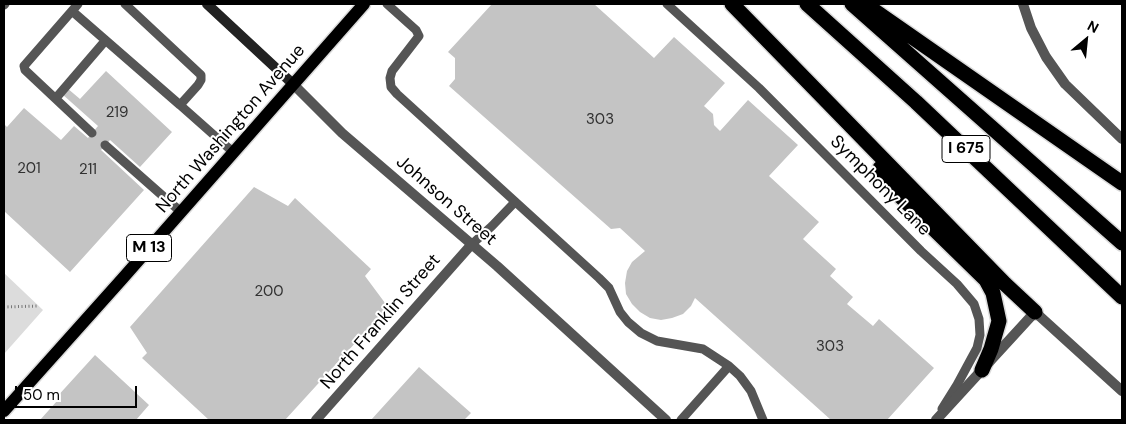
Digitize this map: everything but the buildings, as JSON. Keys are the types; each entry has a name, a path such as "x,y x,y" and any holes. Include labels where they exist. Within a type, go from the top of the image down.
{"highway":[{"path":"732,4 859,136 1035,312"},
{"name":"I 675","path":"807,4 916,102 1122,297"},
{"name":"I 675","path":"852,4 1122,243"},
{"path":"864,4 1122,183"},
{"path":"859,136 901,197 986,280 993,294 999,321 991,349 982,370"}],"main road":[{"name":"Johnson Street","path":"208,4 293,84"},
{"name":"North Washington Avenue","path":"4,411 364,4"}],"street":[{"path":"1023,4 1031,28 1046,57 1064,84 1122,139"},
{"name":"Johnson Street","path":"293,84 342,133 471,246 497,266 666,420"},
{"name":"North Franklin Street","path":"316,420 471,246"},
{"path":"935,420 1035,312 1122,391"}],"lane":[{"path":"125,4 201,75 198,86 180,105"},
{"path":"387,4 416,30 419,36 392,71 390,78 391,86 397,94 604,283 609,288 620,312 641,334 657,341 703,349 729,366 740,376 751,391 763,420"},
{"name":"Symphony Lane","path":"667,4 758,88 921,251 957,284 974,304 979,319 980,335 976,348 957,385 935,420"},
{"path":"92,133 25,70 24,66 75,7 105,41 233,152"},
{"path":"56,98 105,41"},
{"path":"105,145 181,212"},
{"path":"471,246 515,202"},
{"path":"681,420 729,366"}],"path":[{"path":"4,307 40,306"}],"shaded area":[{"path":"4,273 43,310 4,354"}]}
